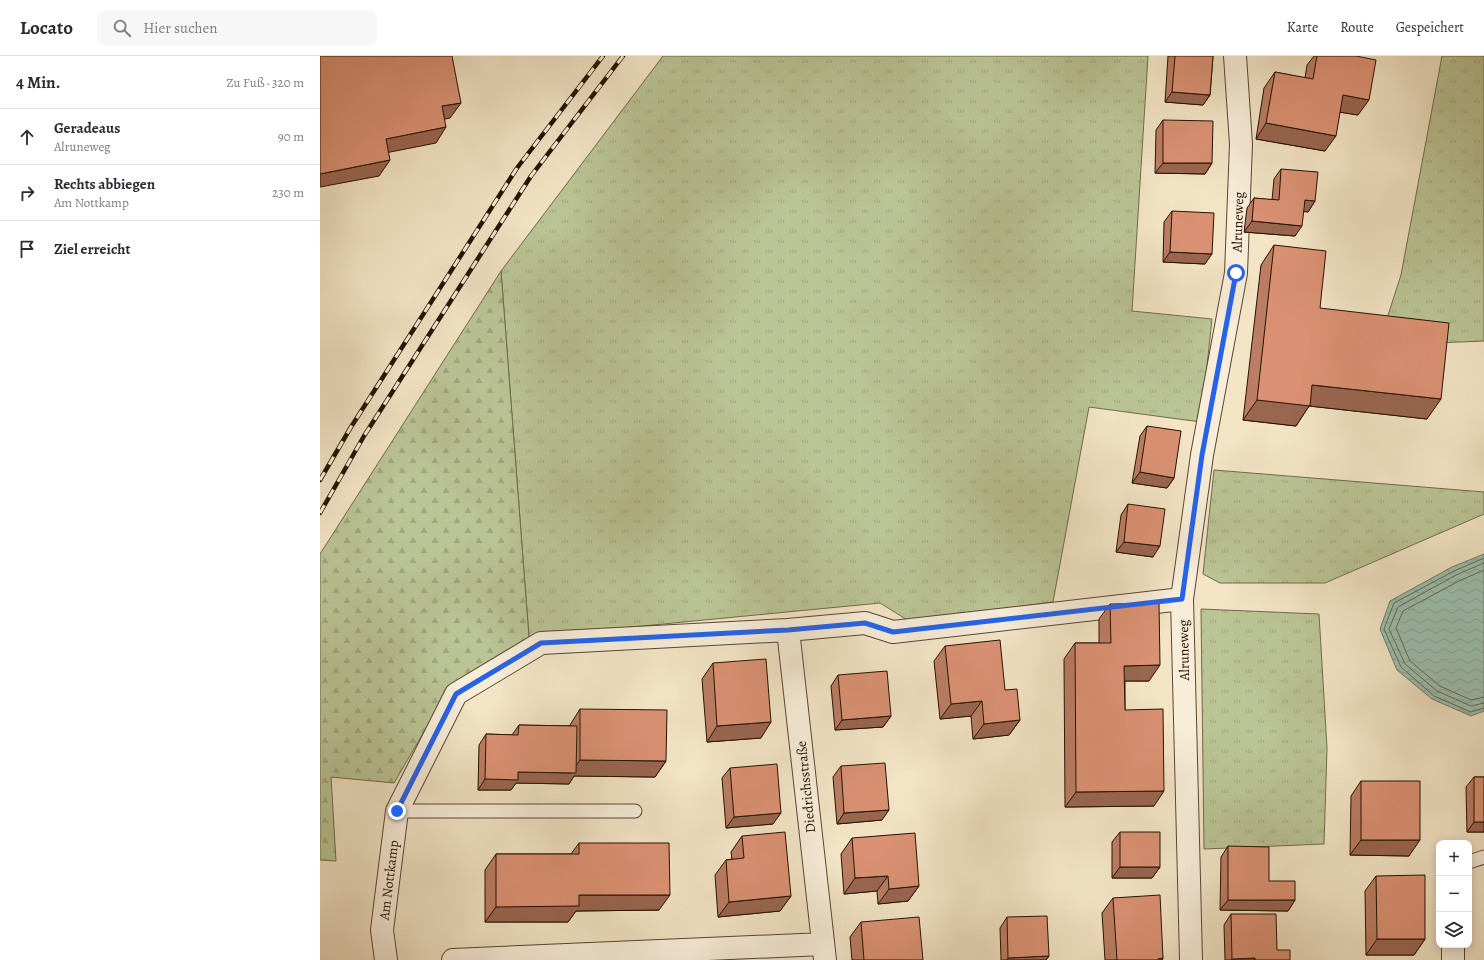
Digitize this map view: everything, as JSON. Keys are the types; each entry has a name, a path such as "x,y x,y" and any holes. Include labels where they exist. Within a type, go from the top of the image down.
{"street":[{"name":"Alruneweg","path":"1191,960 1182,599 1202,455 1236,273 1241,144 1235,56"},
{"name":"Am Nottkamp","path":"386,960 382,930 397,811 456,694 541,643 788,630 865,623 893,632 1182,599"},
{"name":"Diedrichsstraße","path":"453,960 824,952 788,630"},
{"path":"1453,948 1453,960"}],"lane":[{"path":"397,811 635,811"},
{"path":"1472,861 1484,857"}],"green space":[{"path":"663,56 1148,56 1132,311 1212,319 1201,422 1089,407 1053,602 909,621 880,603 529,637 501,271"},
{"path":"1442,56 1484,56 1484,341 1435,343 1381,337 1401,275"},
{"path":"501,271 529,637 449,689 394,783 331,777 336,861 320,860 320,554"},
{"path":"1214,470 1484,492 1484,514 1325,583 1220,583 1203,574"},
{"path":"1201,609 1319,614 1327,748 1324,844 1204,849"}],"water":[{"path":"1484,554 1484,711 1471,716 1432,699 1397,670 1380,629 1390,601 1452,567"}],"building":[{"path":"320,56 452,56 461,103 442,106 446,127 386,139 390,160 320,174"},
{"path":"1175,56 1213,56 1210,95 1172,92"},
{"path":"1317,56 1356,56 1376,60 1369,100 1343,95 1336,136 1266,123 1275,72 1313,79"},
{"path":"1163,120 1213,121 1212,163 1163,163"},
{"path":"1281,169 1318,172 1315,201 1305,200 1302,226 1252,221 1254,198 1279,200"},
{"path":"1172,211 1214,213 1212,254 1170,252"},
{"path":"1274,245 1326,251 1320,308 1449,323 1441,399 1312,385 1310,406 1257,400"},
{"path":"1147,426 1181,431 1174,478 1140,472"},
{"path":"1128,504 1165,509 1160,546 1124,542"},
{"path":"1159,603 1160,665 1124,666 1125,710 1163,709 1164,791 1076,792 1075,643 1111,643 1110,604"},
{"path":"1000,640 1005,690 1017,689 1020,720 984,724 982,701 951,704 945,646"},
{"path":"766,659 771,722 717,726 713,663"},
{"path":"887,671 891,716 842,720 838,675"},
{"path":"580,709 667,710 666,761 580,760"},
{"path":"519,725 577,726 576,773 518,772 518,780 485,779 486,734 518,735"},
{"path":"885,763 889,810 844,813 841,766"},
{"path":"777,764 781,813 734,817 730,768"},
{"path":"1474,777 1484,777 1484,822 1474,822"},
{"path":"1361,781 1420,781 1420,840 1361,840"},
{"path":"785,832 791,896 729,902 726,860 744,858 742,836"},
{"path":"1120,832 1160,832 1160,867 1120,867"},
{"path":"915,833 919,886 889,889 888,876 855,878 852,838"},
{"path":"579,843 669,843 670,895 579,895 579,906 496,907 496,854 579,854"},
{"path":"1228,846 1269,847 1269,881 1295,881 1295,900 1228,900"},
{"path":"1425,875 1425,939 1377,939 1376,876"},
{"path":"1160,895 1163,958 1158,960 1117,960 1113,898"},
{"path":"1231,914 1276,914 1277,950 1290,950 1290,960 1255,960 1255,958 1232,959"},
{"path":"1047,916 1049,956 1008,958 1007,917"},
{"path":"919,917 923,960 864,960 861,922"}],"railway":[{"path":"320,480 351,427 517,168 603,56"},
{"path":"320,513 364,436 531,176 623,56"}],"route":[{"path":"397,811 456,694 541,643 788,630 865,623 893,632 1182,599 1202,455 1236,273"}]}
